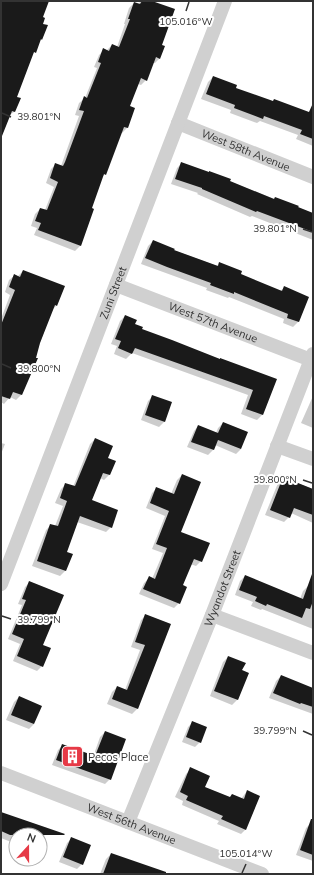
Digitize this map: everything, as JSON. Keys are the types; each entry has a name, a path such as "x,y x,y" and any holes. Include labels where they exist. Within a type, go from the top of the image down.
{"street":[{"name":"Zuni Street","path":"1,584 224,1"},
{"name":"West 58th Avenue","path":"178,123 313,177"},
{"name":"West 57th Avenue","path":"116,285 312,357"},
{"name":"Wyandot Street","path":"128,822 212,615 312,357"},
{"path":"277,446 313,459"},
{"path":"212,615 313,653"},
{"name":"West 56th Avenue","path":"1,773 262,874"}],"building":[{"path":"1,1 49,1 43,17 45,18 43,24 48,25 36,53 34,52 17,97 21,98 15,112 12,111 2,136"},
{"path":"142,1 152,1 175,9 162,45 165,46 160,59 156,57 147,81 141,78 130,106 135,108 128,128 124,127 106,175 104,174 81,246 38,230 41,223 35,221 40,208 47,210 58,182 50,178 55,163 63,166 65,162 84,111 79,110 84,96 87,98 101,63 98,62 103,48 109,51 112,44 119,47 130,19 128,19 134,2 140,4"},
{"path":"213,76 237,85 236,88 273,101 274,99 309,112 313,103 313,139 300,134 302,130 264,116 263,119 234,108 235,105 206,94"},
{"path":"181,162 231,179 230,181 274,199 275,197 299,206 298,207 313,213 313,232 257,211 256,212 202,188 175,179"},
{"path":"153,240 175,249 174,250 218,266 219,262 242,271 241,274 282,291 284,286 309,297 299,322 287,318 288,314 234,292 234,294 210,285 211,283 145,258"},
{"path":"23,270 65,286 57,306 55,305 40,343 36,358 38,358 22,395 13,392 10,399 1,396 1,325 15,290 9,287 14,274 20,277"},
{"path":"125,315 137,320 135,324 143,327 142,329 277,379 263,415 246,409 253,390 135,348 132,354 118,348 121,341 115,339"},
{"path":"152,395 172,402 165,422 145,415"},
{"path":"223,422 248,432 241,449 218,440 214,450 191,442 198,425 218,433"},
{"path":"95,438 113,446 108,458 116,461 110,475 103,473 92,500 118,510 112,528 80,516 67,552 73,554 66,571 37,561 50,524 58,526 67,501 60,498 65,483 75,486"},
{"path":"182,474 201,482 181,532 210,543 202,562 194,559 183,585 187,587 180,604 143,589 149,576 155,579 167,548 156,544 169,511 150,503 156,487 174,494"},
{"path":"283,477 313,489 313,515 294,508 290,518 270,510"},
{"path":"312,574 313,601 310,609 306,608 302,618 267,604 266,606 255,601 257,597 239,590 245,575 303,599"},
{"path":"29,581 64,595 43,645 51,648 43,667 17,656 24,639 12,634 26,600 22,599"},
{"path":"145,614 171,624 138,709 112,699 117,686 127,690 145,645 135,642"},
{"path":"228,656 246,663 242,670 249,673 238,700 214,691"},
{"path":"281,675 313,688 313,707 300,704 273,693"},
{"path":"19,696 42,706 34,724 11,715"},
{"path":"192,721 207,727 201,743 186,737"},
{"path":"105,731 126,739 111,780 56,760 62,744 95,756"},
{"path":"190,767 210,776 205,787 230,797 232,794 244,799 247,790 260,796 246,830 221,819 223,816 186,800 188,796 180,792"},
{"path":"1,812 45,827 8,827 8,834 1,831"},
{"path":"311,819 313,819 313,855 300,850"},
{"path":"48,828 65,834 48,835"},
{"path":"71,837 91,845 83,865 63,857"},
{"path":"111,853 166,872 166,874 103,874"}],"place":[{"name":"Pecos Place","path":"73,757"}]}
